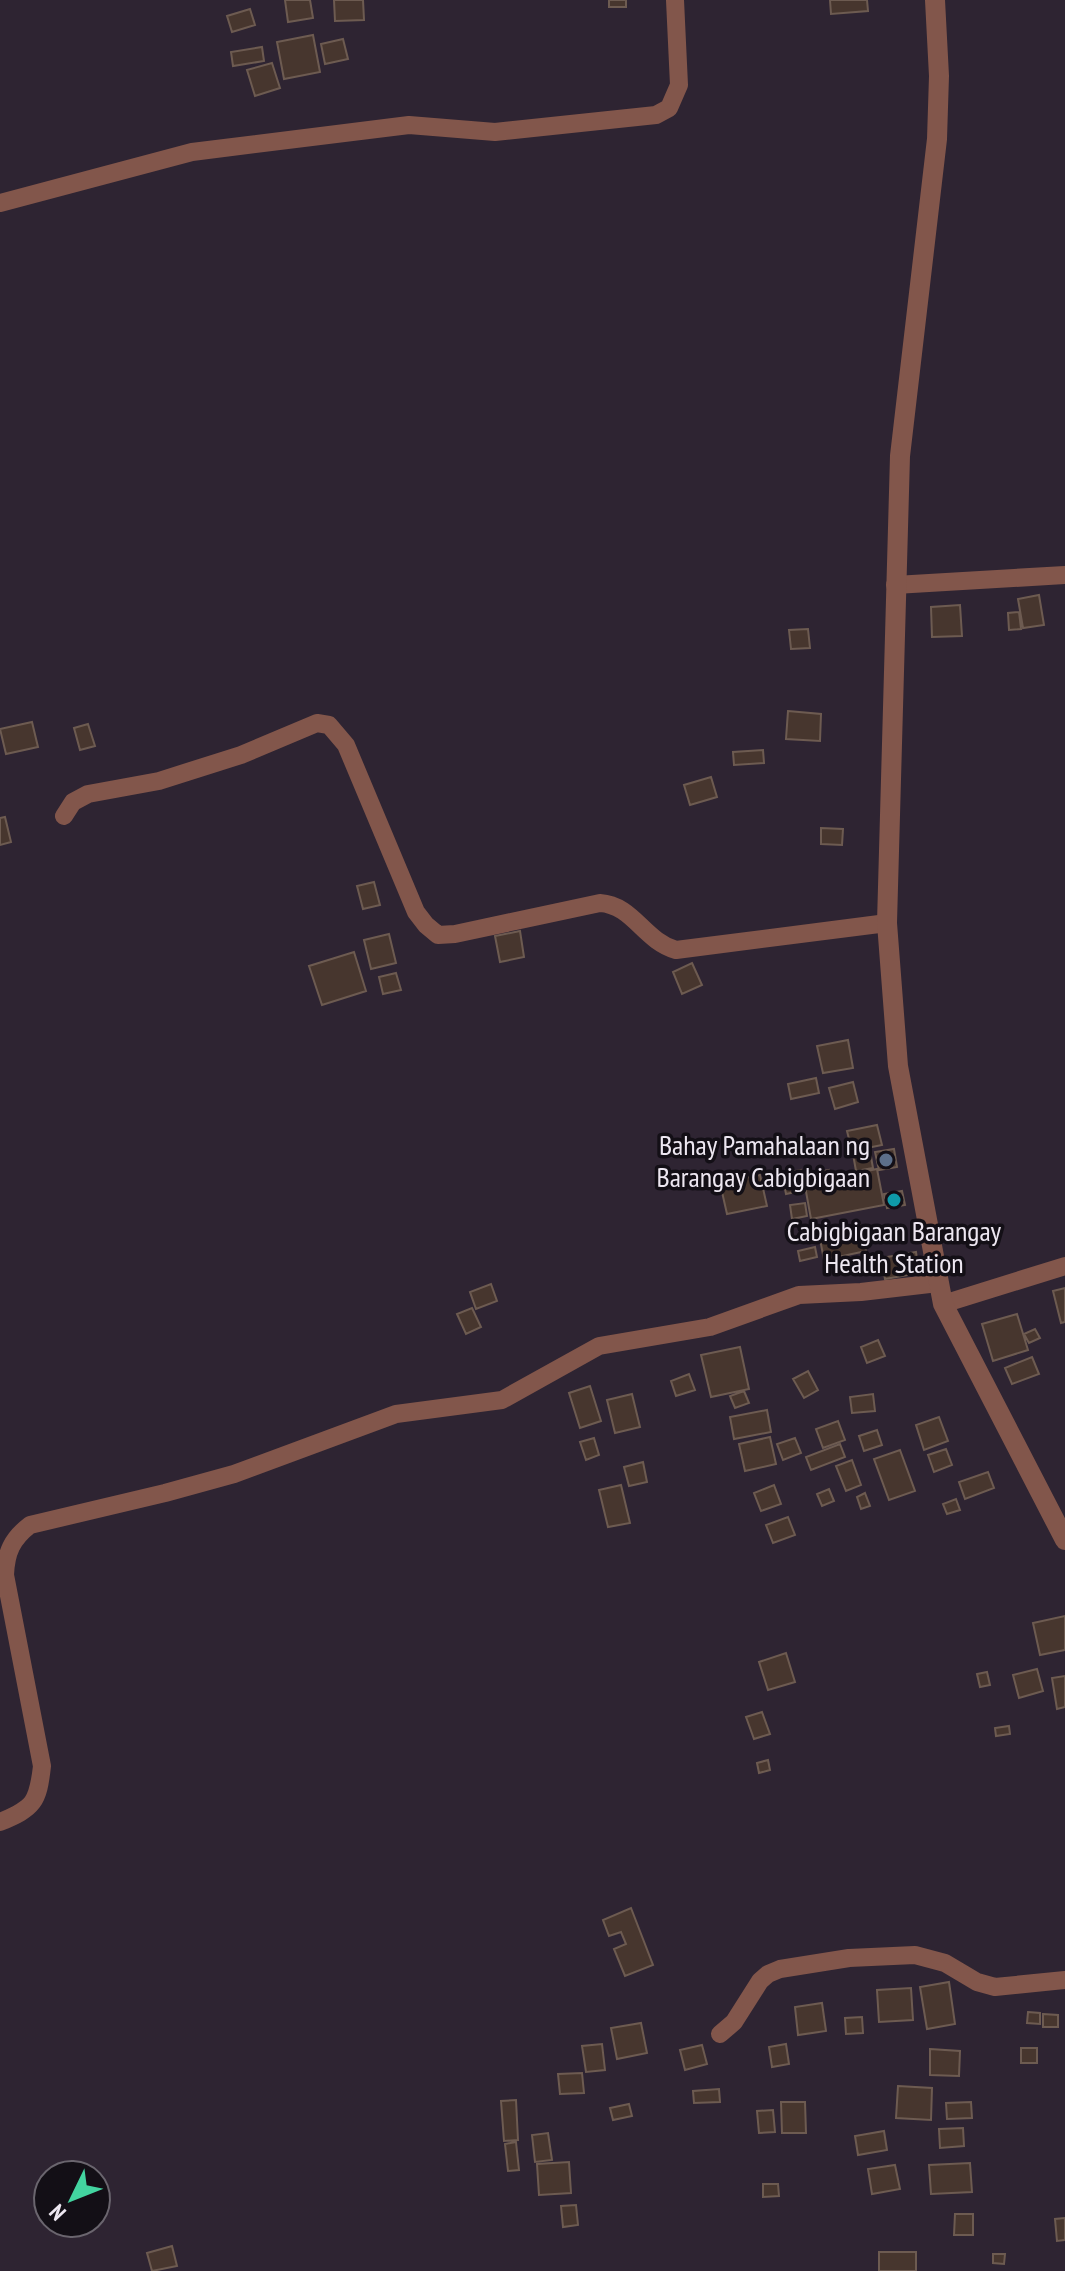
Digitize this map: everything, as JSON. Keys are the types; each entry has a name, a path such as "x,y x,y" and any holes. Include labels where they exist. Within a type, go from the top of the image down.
{"street":[{"path":"0,203 192,152 409,125 452,126 495,132 656,115 669,108 679,85 675,0"},
{"path":"935,0 939,76 937,139 900,456 895,585 887,923 898,1066 943,1304 1065,1540"},
{"path":"895,585 1065,575"},
{"path":"64,816 73,802 88,794 159,781 241,755 317,723 329,725 346,745 416,912 438,935 600,903 614,904 626,911 645,934 661,946 676,950 887,923"},
{"path":"943,1304 1065,1266"},
{"path":"0,1822 32,1805 39,1795 42,1766 5,1575 10,1547 30,1525 234,1474 396,1414 502,1400 599,1346 710,1327 799,1295 938,1283"},
{"path":"720,2034 734,2022 760,1981 768,1974 780,1969 849,1958 915,1955 945,1963 977,1982 995,1987 1065,1980"}],"building":[{"path":"285,0 310,0 313,18 288,22"},
{"path":"334,0 363,0 364,20 335,21"},
{"path":"609,0 626,0 626,7 609,7"},
{"path":"830,0 867,0 868,11 831,14"},
{"path":"250,9 255,25 232,32 227,16"},
{"path":"313,35 320,72 284,79 277,42"},
{"path":"343,39 348,59 325,64 321,44"},
{"path":"262,47 264,61 233,66 231,52"},
{"path":"272,63 280,88 255,96 247,70"},
{"path":"1039,595 1044,625 1023,628 1018,599"},
{"path":"960,605 962,636 932,637 931,607"},
{"path":"1019,612 1021,629 1009,630 1008,613"},
{"path":"808,629 810,648 791,649 789,630"},
{"path":"788,711 821,714 820,741 786,739"},
{"path":"32,722 38,747 6,754 0,729"},
{"path":"88,724 95,746 80,750 74,728"},
{"path":"763,750 764,763 734,765 733,752"},
{"path":"711,777 717,797 690,805 684,785"},
{"path":"5,817 11,842 0,845 0,818"},
{"path":"821,828 843,829 842,845 821,844"},
{"path":"374,882 380,905 363,909 357,886"},
{"path":"520,931 524,957 500,962 495,936"},
{"path":"389,934 396,963 371,969 364,940"},
{"path":"354,952 366,991 322,1005 309,966"},
{"path":"692,963 702,985 682,994 673,972"},
{"path":"396,973 401,990 383,994 379,977"},
{"path":"848,1040 853,1068 823,1073 817,1046"},
{"path":"816,1078 819,1093 791,1099 788,1084"},
{"path":"853,1082 858,1102 835,1109 829,1088"},
{"path":"877,1125 882,1145 852,1151 847,1131"},
{"name":"Bahay Pamahalaan ng Barangay Cabigbigaan","path":"894,1149 897,1167 879,1170 875,1152"},
{"path":"870,1151 873,1168 856,1171 853,1154"},
{"path":"877,1169 884,1205 811,1219 803,1175 829,1170 831,1178"},
{"path":"801,1170 805,1190 786,1194 782,1174"},
{"path":"760,1175 767,1206 727,1214 720,1183"},
{"name":"Cabigbigaan Barangay Health Station","path":"902,1191 905,1205 887,1208 884,1194"},
{"path":"805,1203 807,1216 792,1219 790,1205"},
{"path":"860,1225 866,1251 824,1260 819,1234"},
{"path":"815,1247 817,1257 800,1261 798,1251"},
{"path":"916,1252 919,1273 885,1279 881,1258"},
{"path":"491,1284 497,1301 476,1309 470,1292"},
{"path":"1065,1288 1065,1322 1061,1323 1053,1291"},
{"path":"472,1308 481,1327 466,1334 457,1314"},
{"path":"1017,1314 1028,1350 993,1361 982,1324"},
{"path":"1035,1329 1040,1338 1029,1343 1024,1334"},
{"path":"878,1340 885,1356 867,1363 861,1347"},
{"path":"740,1347 749,1389 711,1397 701,1355"},
{"path":"1032,1357 1039,1374 1012,1384 1005,1368"},
{"path":"808,1371 818,1390 804,1398 793,1379"},
{"path":"689,1374 695,1390 676,1396 671,1381"},
{"path":"590,1386 601,1421 580,1428 569,1393"},
{"path":"744,1391 749,1403 735,1408 730,1396"},
{"path":"632,1394 640,1427 615,1433 607,1400"},
{"path":"873,1394 875,1411 852,1413 850,1397"},
{"path":"767,1410 771,1432 734,1439 730,1417"},
{"path":"939,1417 948,1441 924,1450 916,1425"},
{"path":"838,1421 845,1440 823,1448 816,1429"},
{"path":"877,1430 882,1445 864,1451 859,1436"},
{"path":"770,1437 776,1464 745,1471 739,1444"},
{"path":"594,1438 599,1455 586,1460 580,1442"},
{"path":"795,1438 801,1453 783,1460 777,1444"},
{"path":"840,1444 845,1457 811,1470 806,1457"},
{"path":"946,1449 952,1465 934,1472 928,1455"},
{"path":"900,1450 915,1491 889,1500 874,1459"},
{"path":"852,1460 861,1485 846,1491 836,1466"},
{"path":"643,1462 647,1482 629,1486 624,1467"},
{"path":"988,1472 994,1488 965,1499 959,1482"},
{"path":"621,1485 630,1523 608,1527 599,1490"},
{"path":"774,1485 781,1504 761,1511 754,1493"},
{"path":"829,1489 834,1501 822,1506 817,1494"},
{"path":"865,1493 870,1506 861,1509 857,1497"},
{"path":"956,1499 960,1510 947,1514 943,1504"},
{"path":"788,1517 795,1535 773,1543 766,1525"},
{"path":"1065,1616 1065,1650 1040,1655 1033,1623"},
{"path":"786,1653 795,1682 768,1690 759,1662"},
{"path":"1037,1669 1043,1691 1019,1698 1013,1675"},
{"path":"987,1672 990,1685 980,1687 977,1674"},
{"path":"1065,1676 1065,1707 1057,1709 1052,1678"},
{"path":"762,1712 770,1734 754,1739 746,1717"},
{"path":"1009,1726 1010,1734 996,1736 995,1728"},
{"path":"768,1760 770,1770 759,1773 757,1763"},
{"path":"631,1908 653,1965 625,1976 614,1949 626,1944 621,1932 609,1936 603,1920"},
{"path":"949,1982 955,2024 927,2029 920,1987"},
{"path":"911,1988 913,2020 879,2022 877,1990"},
{"path":"822,2003 826,2031 798,2035 795,2007"},
{"path":"1028,2012 1040,2013 1040,2024 1027,2023"},
{"path":"1043,2014 1058,2015 1058,2027 1043,2027"},
{"path":"862,2017 863,2033 846,2034 845,2018"},
{"path":"641,2023 647,2053 617,2059 611,2028"},
{"path":"602,2044 605,2070 586,2072 582,2046"},
{"path":"786,2044 789,2064 772,2067 769,2047"},
{"path":"702,2045 707,2064 685,2070 680,2050"},
{"path":"1021,2048 1037,2048 1037,2063 1021,2063"},
{"path":"930,2049 960,2051 959,2076 930,2075"},
{"path":"582,2073 584,2093 560,2094 558,2074"},
{"path":"898,2086 932,2088 931,2120 896,2118"},
{"path":"719,2089 720,2102 694,2103 693,2091"},
{"path":"516,2100 518,2140 504,2141 501,2101"},
{"path":"781,2102 805,2102 806,2133 782,2133"},
{"path":"971,2102 972,2118 947,2119 946,2103"},
{"path":"629,2104 632,2116 613,2120 610,2108"},
{"path":"773,2110 775,2132 759,2133 757,2111"},
{"path":"963,2128 964,2146 940,2148 939,2129"},
{"path":"884,2131 887,2150 858,2155 855,2136"},
{"path":"548,2133 552,2160 535,2162 532,2135"},
{"path":"516,2142 519,2170 508,2171 505,2144"},
{"path":"569,2162 571,2193 539,2195 537,2164"},
{"path":"970,2163 972,2192 931,2194 929,2165"},
{"path":"895,2165 900,2189 872,2194 868,2169"},
{"path":"763,2184 778,2184 779,2196 763,2197"},
{"path":"576,2205 578,2225 563,2227 561,2206"},
{"path":"955,2214 973,2214 973,2235 954,2235"},
{"path":"1065,2218 1065,2240 1057,2241 1055,2219"},
{"path":"172,2246 177,2266 152,2271 147,2253"},
{"path":"879,2252 916,2252 916,2271 879,2271"},
{"path":"993,2254 1005,2254 1004,2264 993,2263"}],"place":[{"name":"Bahay Pamahalaan ng Barangay Cabigbigaan","path":"886,1160"},
{"name":"Cabigbigaan Barangay Health Station","path":"894,1200"}]}
